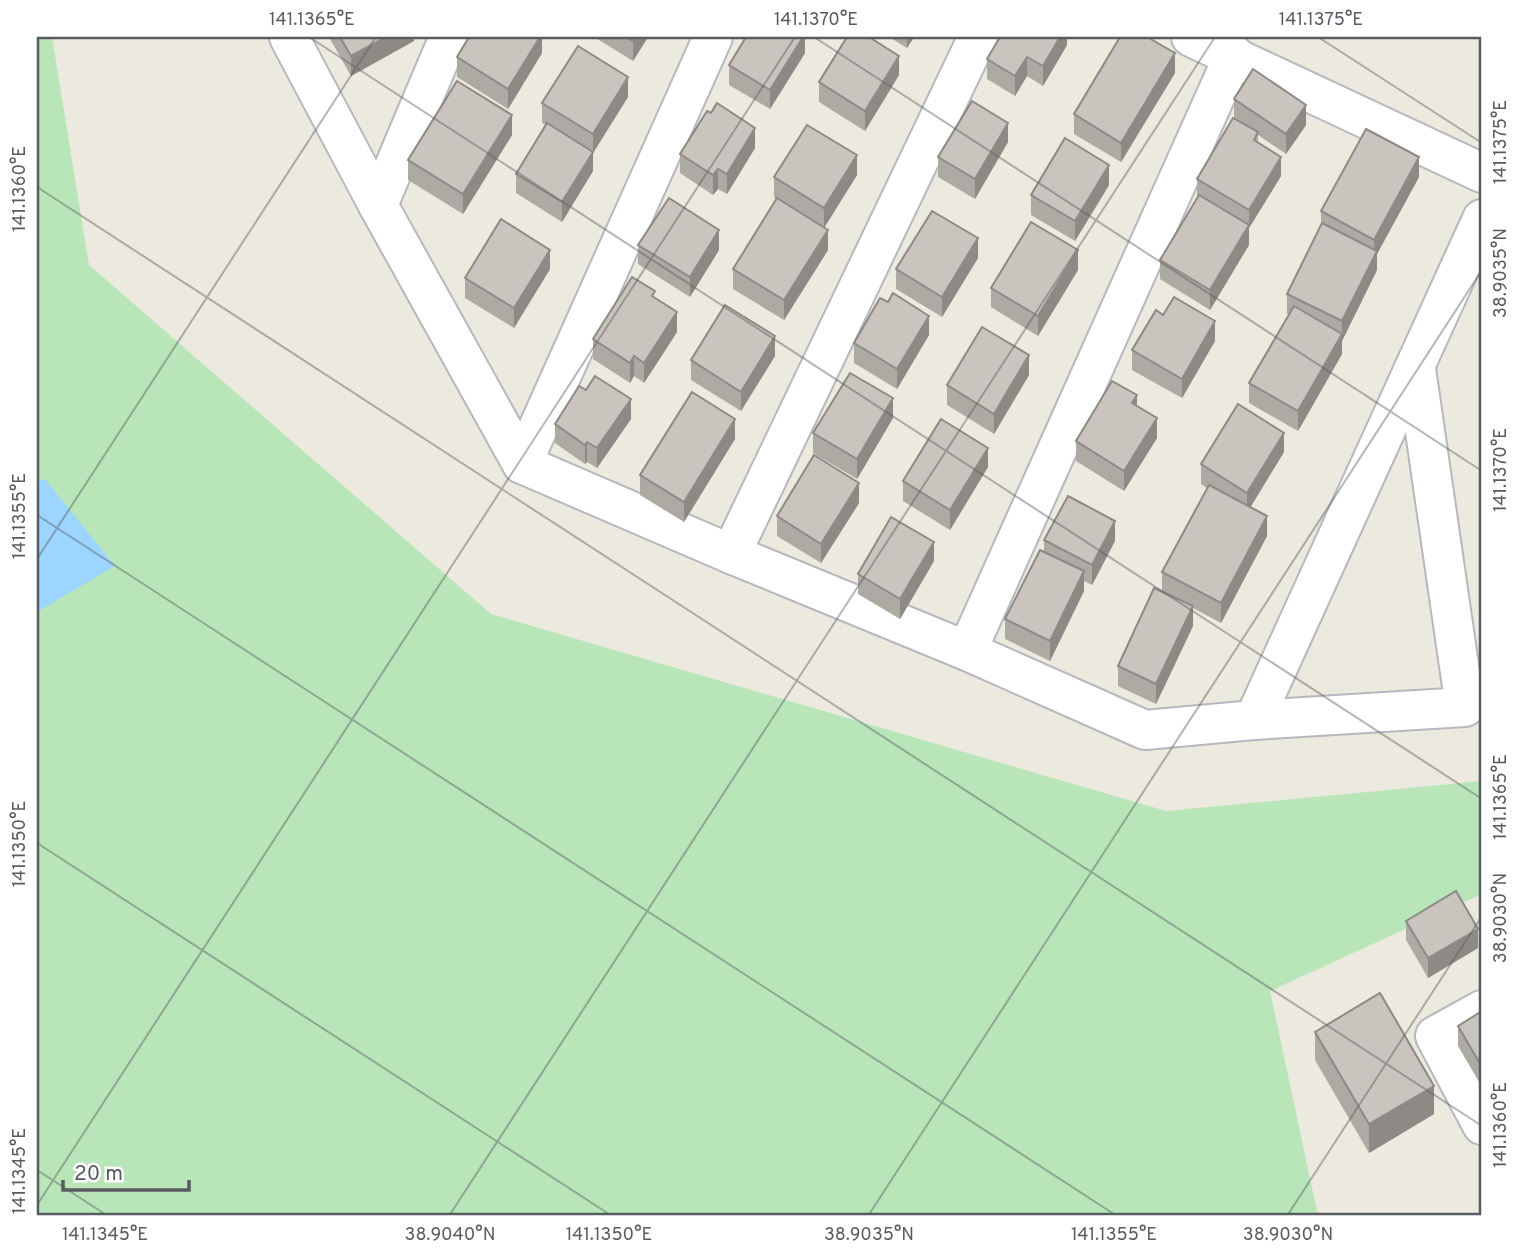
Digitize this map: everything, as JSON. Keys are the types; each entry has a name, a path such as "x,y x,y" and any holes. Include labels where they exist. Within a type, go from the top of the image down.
{"street":[{"path":"289,37 378,205 522,464 967,651 1145,730 1254,720 1465,707 1416,369"},
{"path":"378,205 449,37"},
{"path":"522,464 713,37"},
{"path":"731,554 978,37"},
{"path":"1191,37 1482,173"},
{"path":"967,651 1234,55"},
{"path":"1254,720 1482,219"},
{"path":"1482,1010 1435,1036 1482,1125"}],"green space":[{"path":"37,37 52,37 89,265 491,614 1166,811 1482,781 1482,894 1270,991 1318,1216 37,1216"}],"water":[{"path":"45,479 115,566 37,612 37,481"}],"building":[{"path":"340,37 386,37 351,56"},
{"path":"469,37 540,37 508,89 457,57"},
{"path":"746,37 803,37 770,90 729,65"},
{"path":"847,37 869,37 899,56 865,111 819,82"},
{"path":"1000,37 1060,37 1043,66 1027,57 1015,76 987,59"},
{"path":"1120,37 1147,37 1175,53 1121,143 1074,114"},
{"path":"578,46 628,77 593,134 542,103"},
{"path":"1253,69 1306,105 1286,134 1234,99"},
{"path":"457,81 512,115 463,194 408,160"},
{"path":"972,101 1008,123 975,179 938,157"},
{"path":"717,103 755,128 727,174 718,169 713,175 680,154 707,111 711,113"},
{"path":"1233,118 1258,132 1254,140 1281,157 1249,210 1197,179"},
{"path":"547,123 593,152 562,202 516,174"},
{"path":"807,125 857,155 824,208 774,177"},
{"path":"1366,129 1419,157 1374,240 1321,211"},
{"path":"1065,138 1109,165 1075,221 1031,195"},
{"path":"1199,195 1249,225 1210,290 1160,260"},
{"path":"669,198 719,230 690,277 638,245"},
{"path":"777,198 828,230 784,300 733,269"},
{"path":"932,211 978,238 942,297 896,269"},
{"path":"501,219 550,250 514,308 465,278"},
{"path":"1031,222 1078,250 1038,316 991,288"},
{"path":"1322,223 1377,251 1342,321 1287,294"},
{"path":"632,277 655,291 652,296 677,312 644,363 634,356 630,363 593,339"},
{"path":"893,293 929,316 897,369 854,343 880,298 888,302"},
{"path":"1174,297 1215,321 1182,379 1132,350 1156,310 1163,315"},
{"path":"725,305 775,336 741,392 691,360"},
{"path":"1294,306 1342,334 1298,411 1249,383"},
{"path":"982,327 1029,355 994,414 947,385"},
{"path":"850,373 893,398 857,459 813,433"},
{"path":"595,376 631,399 597,448 587,442 585,445 555,424 579,386 586,390"},
{"path":"1112,381 1137,395 1132,403 1157,418 1124,471 1076,441"},
{"path":"692,392 735,419 684,502 640,475"},
{"path":"1238,404 1284,433 1247,493 1201,464"},
{"path":"941,419 988,448 950,510 903,481"},
{"path":"814,455 859,483 821,544 777,516"},
{"path":"1209,485 1267,516 1221,603 1162,572"},
{"path":"1068,496 1115,521 1092,565 1044,540"},
{"path":"891,517 934,542 900,599 858,574"},
{"path":"1040,550 1084,571 1050,641 1005,619"},
{"path":"1154,588 1193,606 1156,684 1118,666"},
{"path":"1456,891 1478,929 1428,958 1406,921"},
{"path":"1380,993 1434,1086 1369,1124 1315,1032"},
{"path":"1482,1011 1482,1067 1458,1026"}]}
